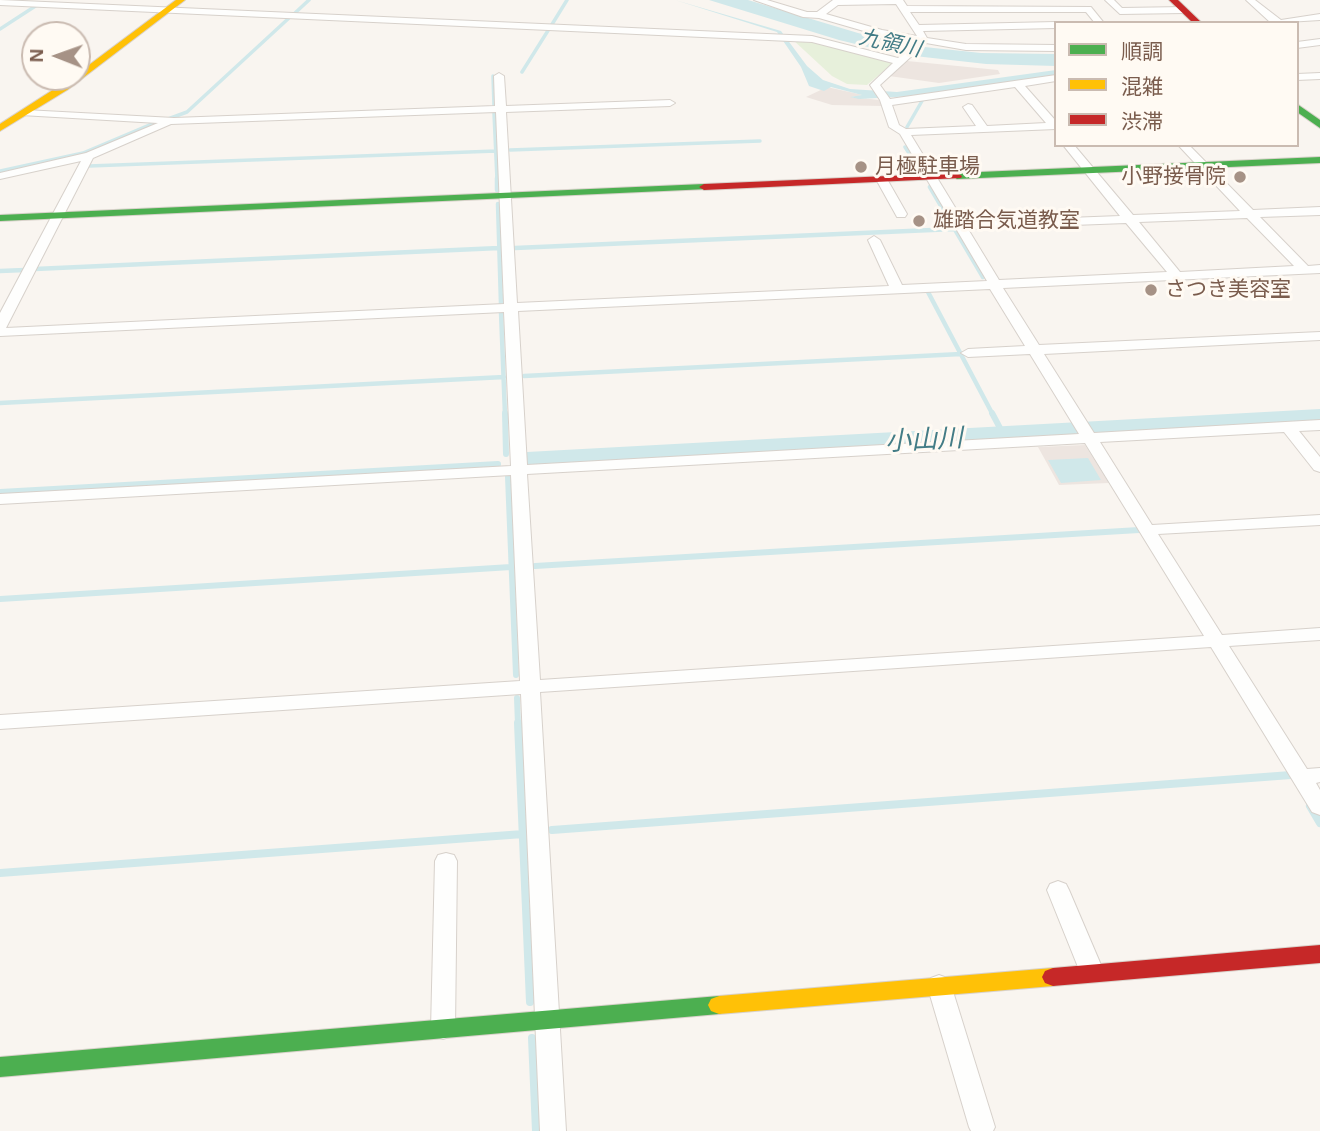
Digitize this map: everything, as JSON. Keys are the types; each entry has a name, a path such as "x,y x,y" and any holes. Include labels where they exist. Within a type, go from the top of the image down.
{"street":[{"path":"758,0 806,15 819,15 922,42 966,47 1054,48"},
{"path":"1109,0 1120,11 1179,5 1196,21"},
{"path":"1250,0 1275,21"},
{"path":"819,15 837,1 899,1 922,42"},
{"path":"0,2 175,5 812,39 903,60"},
{"path":"905,9 999,4 1088,9 1098,21"},
{"path":"0,128 64,88 175,5"},
{"path":"1291,21 1320,17"},
{"path":"916,28 1054,25"},
{"path":"922,42 876,83 894,127 904,131 1054,127"},
{"path":"1299,45 1320,42"},
{"path":"499,76 553,1131"},
{"path":"1299,77 1320,76"},
{"path":"885,101 1054,78"},
{"path":"1017,84 1054,127"},
{"path":"25,113 174,121 670,103"},
{"path":"968,107 984,129"},
{"path":"0,176 89,156 174,121"},
{"path":"904,131 1085,432 1216,640 1310,776 1320,807"},
{"path":"1070,147 1176,275"},
{"path":"1185,147 1304,270"},
{"path":"0,326 89,156"},
{"path":"0,219 1320,160"},
{"path":"883,181 901,214"},
{"path":"961,226 1320,211"},
{"path":"874,240 898,290"},
{"path":"0,332 1320,269"},
{"path":"968,353 1320,336"},
{"path":"0,499 517,463 1158,428 1320,414"},
{"path":"1158,428 1320,425"},
{"path":"1288,427 1320,467"},
{"path":"1147,530 1320,520"},
{"path":"0,722 1320,634"},
{"path":"443,1029 446,861"},
{"path":"1058,890 1092,972"},
{"path":"0,1067 547,1018 1320,954"},
{"path":"939,985 982,1127"}],"shaded area":[{"path":"907,61 998,70 1000,74 939,83 889,76"},
{"path":"827,87 863,95 851,97 879,100 882,106 832,105 806,97"},
{"path":"1085,445 1109,483 1059,485 1038,447"}],"green space":[{"path":"792,39 811,40 893,63 867,85 847,84 832,76"}],"water":[{"path":"675,0 781,31 807,66 823,80 850,89 897,92 1054,70 1054,75 914,96 859,99 850,97 862,95 831,87 824,91 809,86 801,67 777,32"},
{"name":"九領川","path":"709,0 748,0 858,33 915,46 981,53 1054,54 1054,66 986,64 897,54 839,40"},
{"path":"1088,458 1101,480 1061,483 1048,460"}],"waterway":[{"path":"295,13 309,0"},
{"path":"551,26 567,0"},
{"path":"0,29 37,5"},
{"path":"168,119 187,112 289,18"},
{"path":"522,72 549,29"},
{"path":"493,76 494,106"},
{"path":"907,127 922,101"},
{"path":"494,113 496,151"},
{"path":"0,171 83,153 154,123"},
{"path":"510,150 760,141"},
{"path":"905,147 921,172"},
{"path":"89,166 496,151"},
{"path":"496,151 497,180"},
{"path":"497,180 497,190"},
{"path":"930,187 955,229"},
{"path":"498,204 501,304"},
{"path":"515,248 955,229"},
{"path":"955,229 983,277"},
{"path":"35,269 499,248"},
{"path":"0,271 25,270"},
{"path":"928,292 961,354"},
{"path":"501,312 504,377"},
{"path":"524,376 961,354"},
{"path":"961,354 993,415"},
{"path":"0,403 504,377"},
{"path":"504,377 505,415"},
{"path":"505,413 506,454"},
{"path":"992,413 1000,428"},
{"name":"小山川","path":"527,462 1320,419"},
{"path":"0,492 498,464"},
{"path":"508,477 516,675"},
{"path":"535,566 1139,530"},
{"path":"0,599 511,567"},
{"path":"517,698 518,725"},
{"path":"518,723 523,834"},
{"path":"552,830 1291,775"},
{"path":"1310,806 1320,823"},
{"path":"0,873 523,834"},
{"path":"523,834 530,1002"},
{"path":"532,1038 536,1131"}],"traffic: fast":[{"path":"1299,109 1320,125"},
{"path":"957,176 1320,160"},
{"path":"0,218 704,187"},
{"path":"0,1067 719,1005"}],"traffic: slow":[{"path":"0,128 64,88 181,0"},
{"path":"719,1005 1053,977"}],"traffic: jam":[{"path":"1173,0 1196,21"},
{"path":"704,187 957,176"},
{"path":"1053,977 1320,954"}],"place":[{"name":"月極駐車場","path":"861,167"},
{"name":"小野接骨院","path":"1240,177"},
{"name":"雄踏合気道教室","path":"919,221"},
{"name":"さつき美容室","path":"1151,290"}]}
